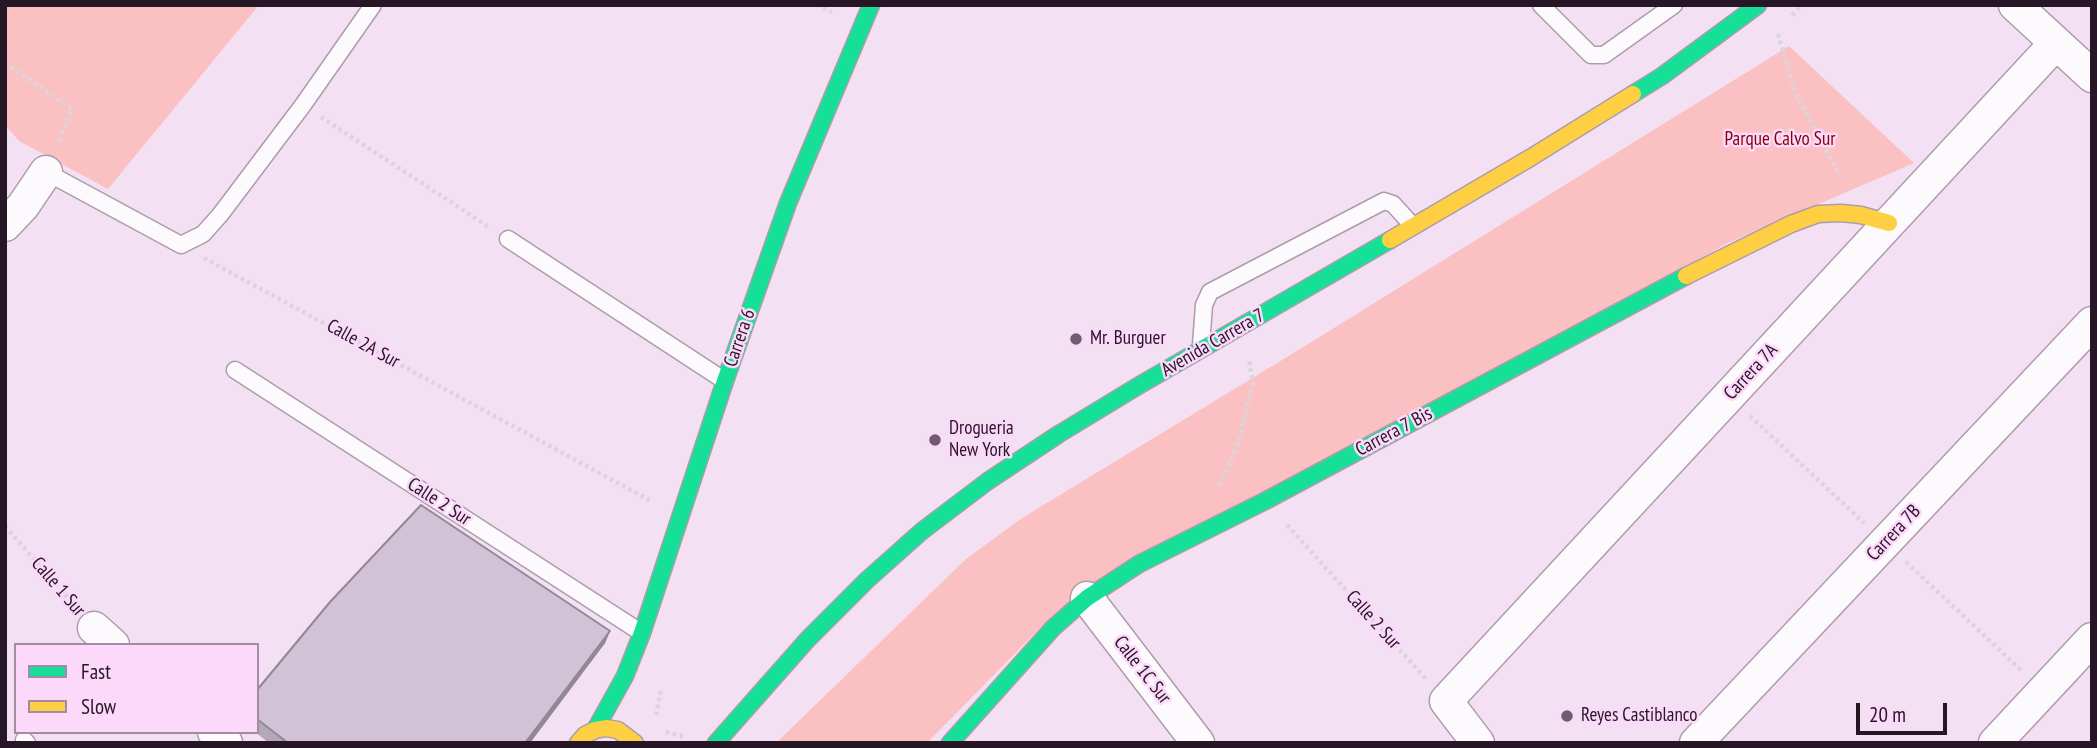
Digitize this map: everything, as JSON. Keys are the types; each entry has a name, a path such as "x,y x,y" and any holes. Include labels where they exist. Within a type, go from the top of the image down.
{"street":[{"name":"Carrera 6","path":"595,730 625,676 642,633 725,380 788,203 871,5"},
{"name":"Avenida Carrera 7","path":"716,743 808,639 867,580 922,531 988,481 1059,434 1414,227 1662,76 1758,5"},
{"path":"2015,5 2092,76"},
{"name":"Carrera 7A","path":"1447,701 1875,219 2056,43"},
{"path":"5,225 23,206 46,172"},
{"name":"Carrera 7 Bis","path":"950,743 1053,628 1087,598 1139,564 1265,501 1689,274 1791,224 1818,214 1841,213 1875,219"},
{"name":"Carrera 7B","path":"1696,743 2092,323"},
{"name":"Calle 1C Sur","path":"1087,598 1198,743"},
{"path":"1995,743 2092,639"},
{"name":"Carrera 6","path":"625,676 625,713 632,739"},
{"path":"1447,701 1478,743"},
{"path":"578,743 585,735 606,728 618,730 632,739"}],"lane":[{"path":"46,172 181,245 203,234 303,105 373,5"},
{"path":"1541,5 1591,55 1604,55 1674,5"},
{"path":"1201,351 1204,305 1210,292 1384,201 1393,204 1414,227"},
{"path":"508,239 725,380"},
{"name":"Calle 2 Sur","path":"235,370 642,633"}],"path":[{"path":"1778,34 1795,92 1875,219"},
{"path":"5,63 72,109 46,172"},
{"path":"303,105 508,239"},
{"name":"Calle 2A Sur","path":"181,245 680,516"},
{"path":"1197,535 1239,440 1253,383 1249,359"},
{"name":"Calle 2 Sur","path":"1265,501 1447,701"},
{"name":"Calle 1 Sur","path":"5,526 104,636"},
{"path":"655,720 661,690"},
{"path":"666,732 690,738"}],"green space":[{"path":"5,5 259,5 108,189 19,141 5,125"},
{"name":"Parque Calvo Sur","path":"1789,46 1914,163 1728,243 1043,625 927,743 776,743 966,559 1022,518"}],"building":[{"path":"421,505 610,631 525,743 288,743 259,721 259,688 330,602"}],"traffic: fast":[{"path":"595,730 625,676 642,633 725,381 788,203 871,5"},
{"path":"1633,94 1662,76 1758,5"},
{"path":"716,743 808,639 867,580 922,531 988,481 1138,386 1390,240"},
{"path":"950,743 1053,628 1087,598 1139,564 1265,501 1686,276"}],"traffic: slow":[{"path":"1390,240 1633,94"},
{"path":"1686,276 1791,224 1818,214 1861,215 1889,223"},
{"path":"578,743 585,735 606,728 618,730 635,743"}],"place":[{"name":"Mr. Burguer","path":"1076,339"},
{"name":"Drogueria New York","path":"935,440"},
{"name":"Reyes Castiblanco","path":"1567,716"}]}
